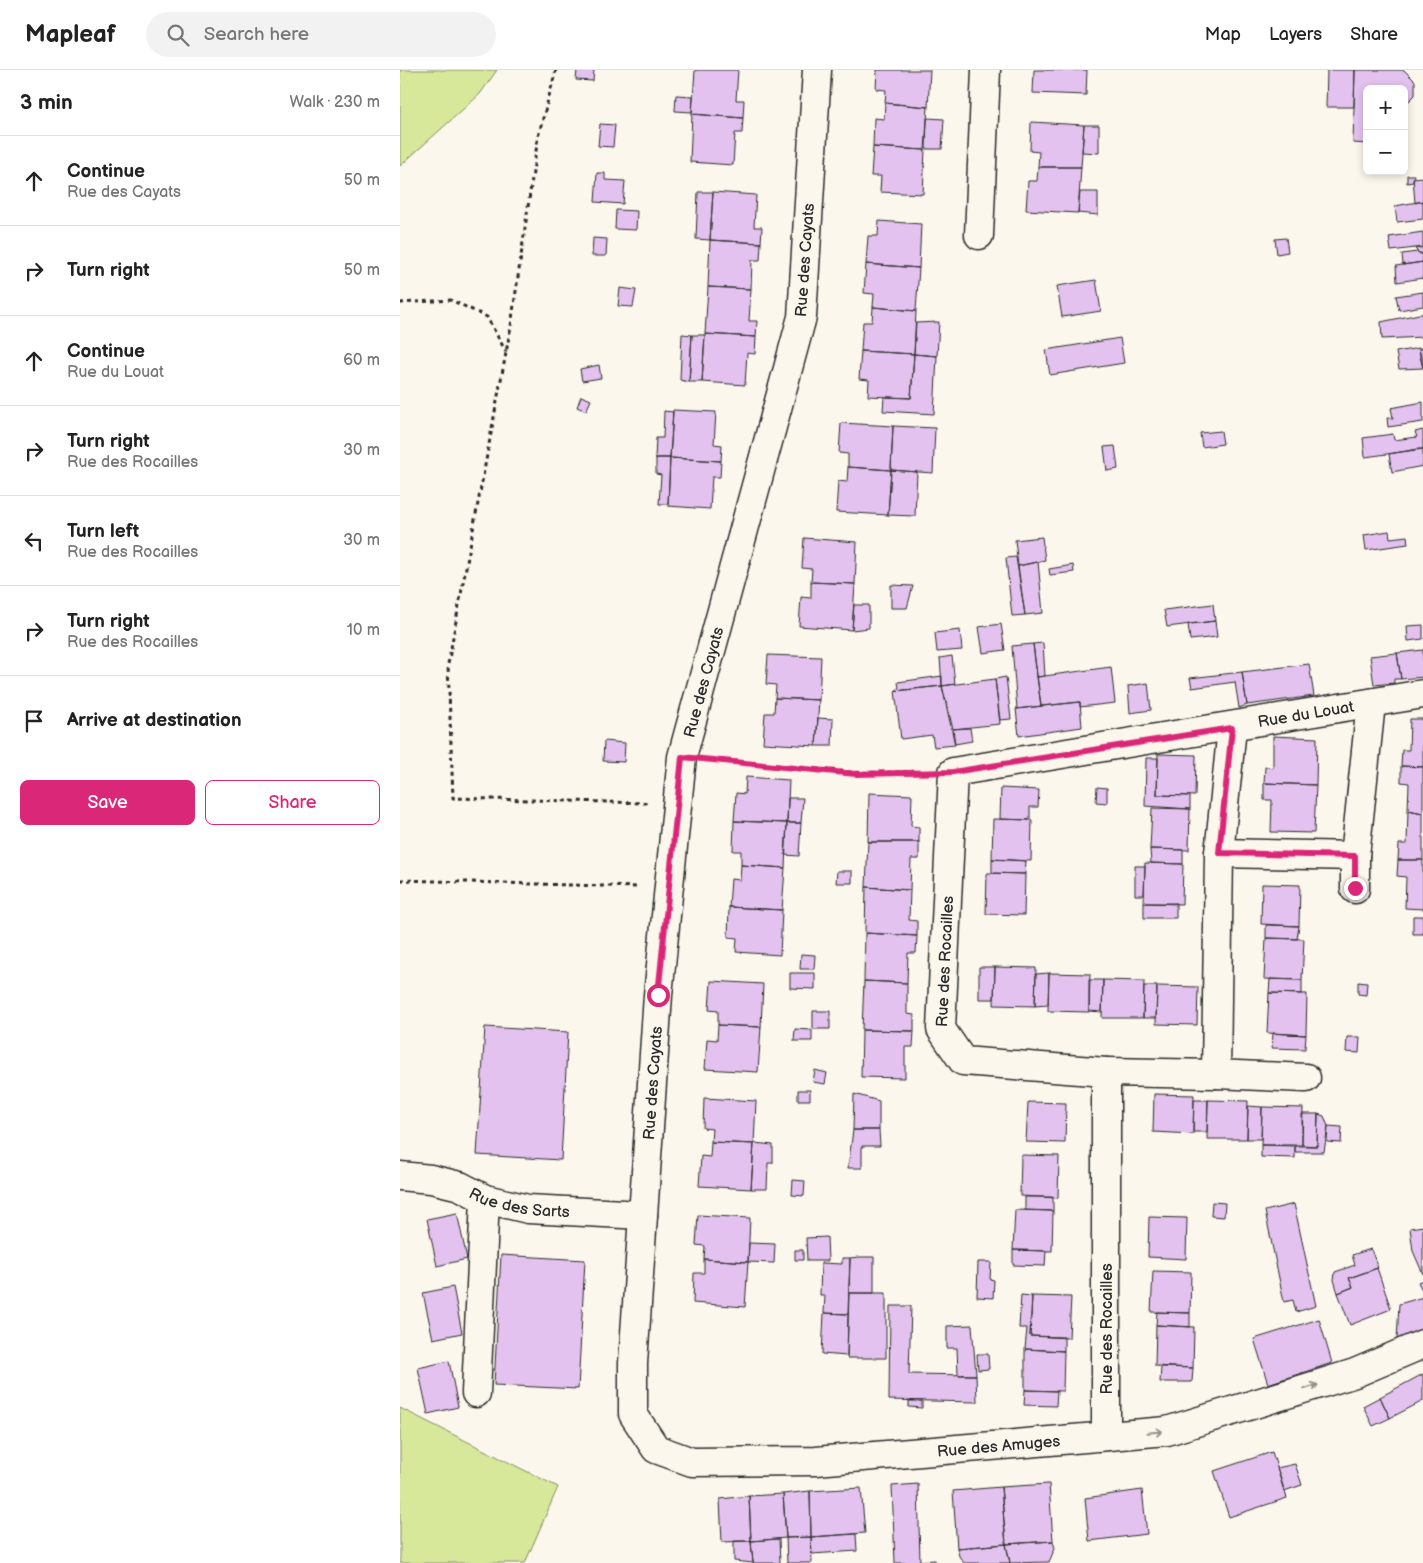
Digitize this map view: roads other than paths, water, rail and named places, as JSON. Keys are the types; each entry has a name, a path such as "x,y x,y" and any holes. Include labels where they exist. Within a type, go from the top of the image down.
{"street":[{"name":"Rue des Cayats","path":"633,1363 658,995 682,757 802,317 817,70"},
{"path":"979,235 986,70"},
{"name":"Rue du Louat","path":"953,772 1232,728 1423,694"},
{"path":"1355,888 1355,856 1371,703"},
{"path":"1216,1074 1219,853 1232,728"},
{"name":"Rue des Rocailles","path":"953,772 941,1029 963,1060 1106,1072 1306,1078"},
{"path":"1219,853 1355,856"},
{"name":"Rue des Rocailles","path":"1106,1072 1106,1436"},
{"name":"Rue des Sarts","path":"400,1176 430,1179 460,1186 485,1199 528,1209 643,1215"},
{"path":"476,1394 485,1199"},
{"name":"Rue des Amuges","path":"633,1363 633,1414 656,1449 692,1462 816,1462 1167,1431 1355,1373 1423,1344"}]}
